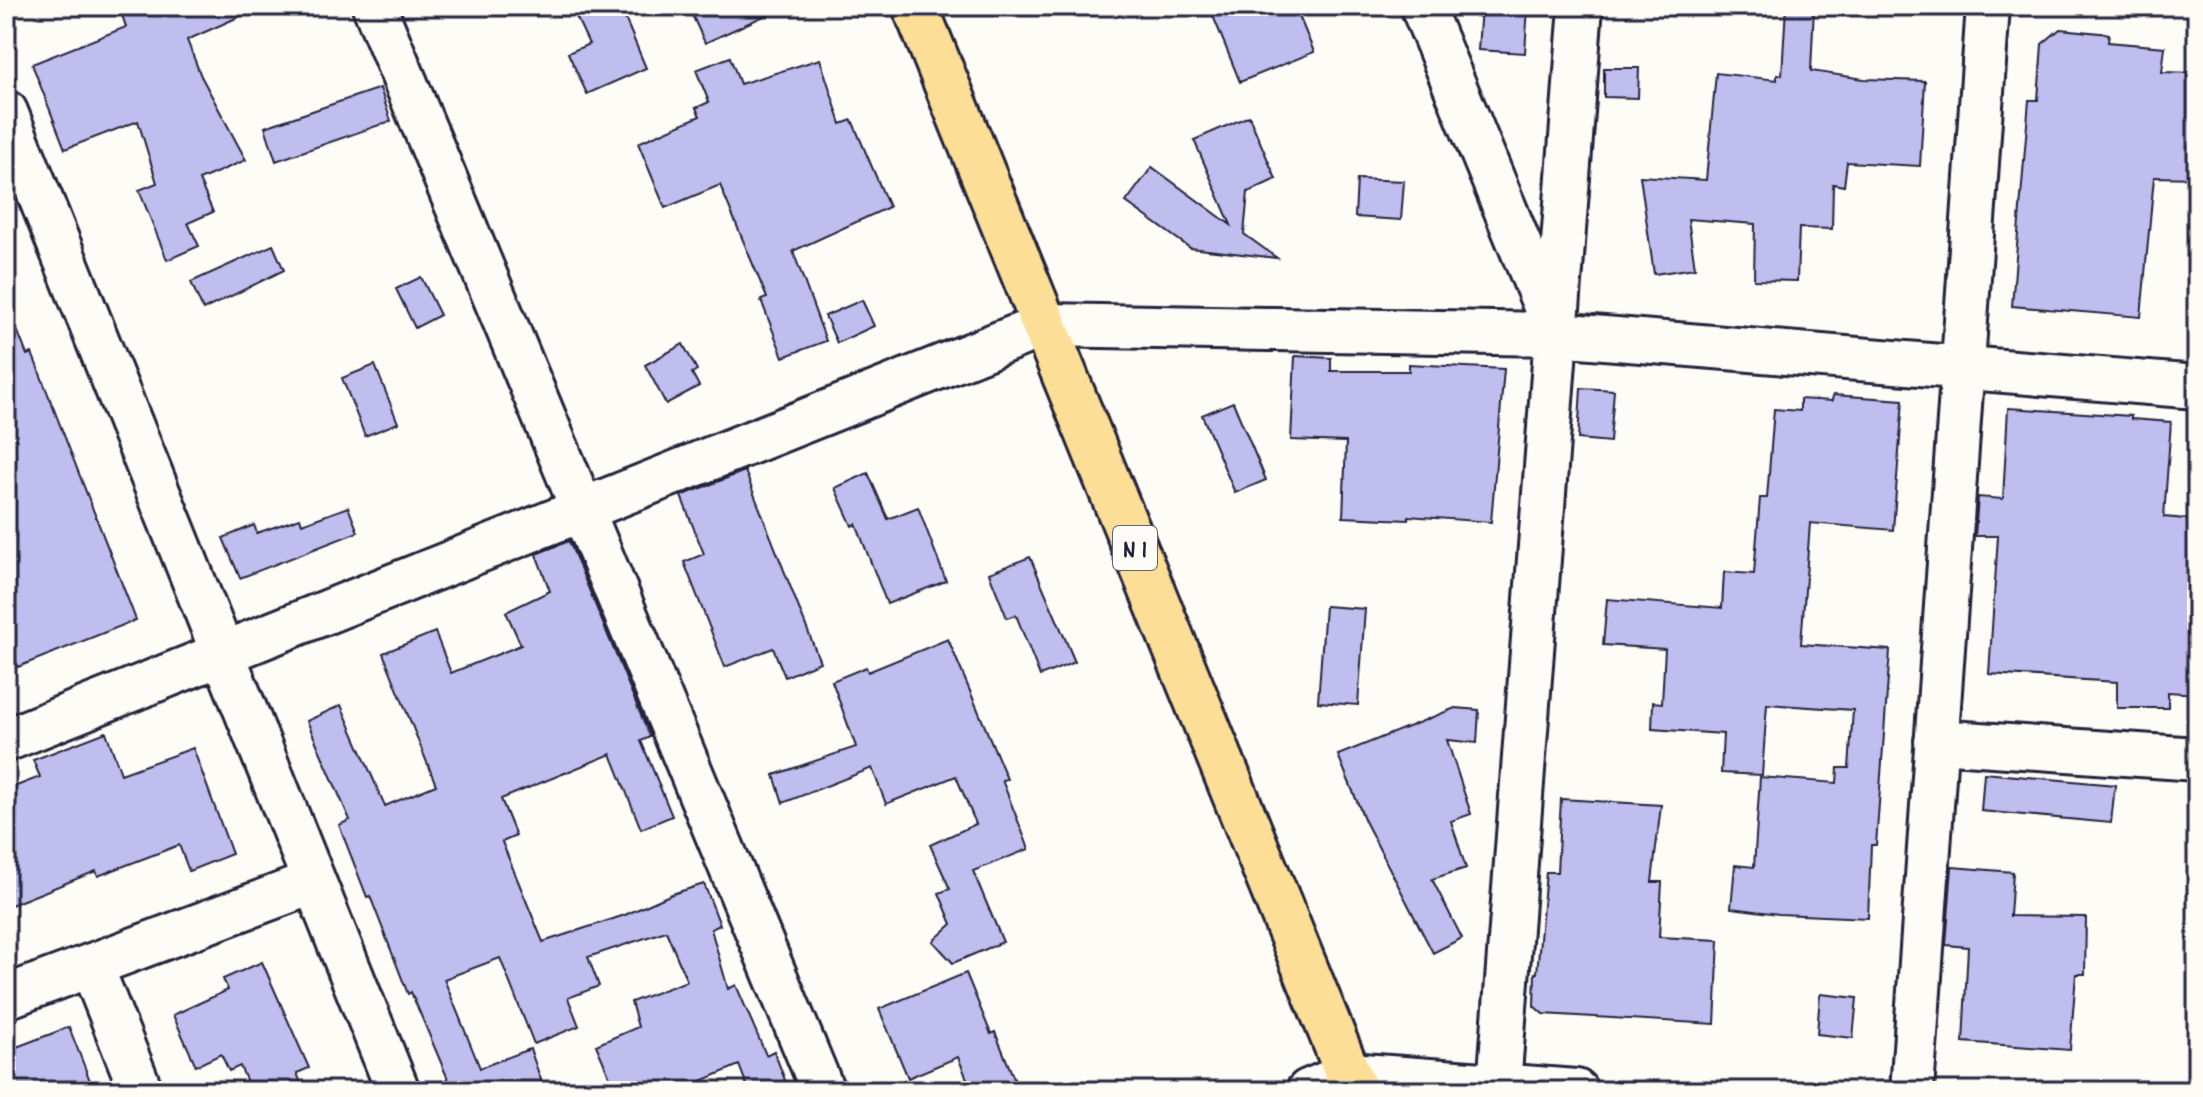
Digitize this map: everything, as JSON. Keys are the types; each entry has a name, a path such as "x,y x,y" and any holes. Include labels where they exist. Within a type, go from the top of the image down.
{"highway":[{"name":"N 1","path":"915,6 1352,1083"}],"street":[{"path":"374,6 823,1091"},
{"path":"1422,6 1556,334"},
{"path":"1499,1086 1581,6"},
{"path":"1912,1091 1988,6"},
{"path":"6,112 398,1091"},
{"path":"6,740 1045,325 1556,334 2197,387"},
{"path":"1936,741 2197,759"},
{"path":"6,997 314,882"},
{"path":"91,965 141,1091"},
{"path":"1308,1091 1352,1083 1576,1091"}],"building":[{"path":"119,6 263,6 187,40 201,76 246,160 199,180 213,212 188,223 199,246 167,260 139,190 157,183 138,121 65,149 32,64 126,27"},
{"path":"571,6 620,6 646,68 587,94 568,53 589,44"},
{"path":"688,6 786,6 705,43"},
{"path":"1209,6 1295,6 1314,52 1240,82"},
{"path":"1481,6 1528,6 1525,53 1478,50"},
{"path":"1786,6 1814,6 1811,71 1864,79 1925,81 1920,166 1847,162 1844,186 1833,184 1832,229 1799,228 1797,281 1754,280 1755,224 1688,219 1695,268 1654,274 1640,176 1706,180 1716,73 1777,80 1777,75 1782,75"},
{"path":"2060,29 2109,34 2108,42 2165,47 2162,72 2197,73 2197,178 2154,177 2141,317 2012,306 2029,100 2038,100 2042,44"},
{"path":"730,57 740,84 820,59 841,124 852,120 889,207 793,251 826,341 783,357 761,300 767,298 720,185 665,208 638,143 700,116 696,108 709,102 696,70"},
{"path":"1604,68 1639,68 1638,98 1604,97"},
{"path":"380,88 391,121 276,161 265,127"},
{"path":"1249,116 1276,179 1248,192 1244,234 1277,258 1190,248 1126,202 1152,167 1231,225 1194,140"},
{"path":"1357,179 1404,181 1401,220 1355,217"},
{"path":"273,245 284,270 203,310 191,282"},
{"path":"421,277 440,315 415,328 396,289"},
{"path":"862,300 874,326 837,343 825,316"},
{"path":"8,306 27,355 32,353 136,620 18,667 6,636"},
{"path":"683,344 697,370 692,373 699,386 666,404 645,365"},
{"path":"1295,356 1331,358 1331,371 1409,371 1409,364 1504,369 1491,522 1408,516 1408,520 1343,517 1346,442 1291,440"},
{"path":"375,365 398,423 365,436 342,378"},
{"path":"1581,388 1614,390 1610,442 1578,439"},
{"path":"1833,395 1903,400 1893,530 1810,523 1801,644 1890,650 1876,845 1871,845 1868,918 1779,914 1731,908 1735,865 1754,867 1760,777 1837,783 1838,768 1849,768 1853,710 1767,704 1762,775 1721,773 1723,734 1652,729 1653,702 1662,703 1665,649 1603,645 1607,599 1722,608 1724,572 1754,574 1760,498 1767,498 1774,409 1800,411 1800,399 1832,401"},
{"path":"1233,402 1266,480 1235,493 1202,415"},
{"path":"2008,408 2131,416 2131,419 2171,422 2164,517 2197,520 2197,694 2168,692 2168,708 2117,708 2117,682 1989,674 1998,536 1975,536 1978,497 2003,499"},
{"path":"745,471 820,662 785,677 773,648 725,667 684,562 704,554 681,496"},
{"path":"868,473 888,519 918,507 946,581 887,604 856,524 852,526 835,488"},
{"path":"348,507 358,532 240,578 223,538 254,525 257,533 300,518 302,524"},
{"path":"569,541 650,737 641,741 672,816 641,829 611,754 501,799 516,836 502,842 543,942 704,884 720,925 711,929 728,989 736,985 766,1055 774,1051 789,1091 749,1091 739,1065 678,1091 616,1091 596,1045 638,1027 631,1002 687,981 666,931 588,957 599,986 568,998 579,1026 534,1044 500,958 444,979 480,1068 530,1049 545,1091 425,1091 425,1088 448,1079 411,992 408,994 370,896 367,897 339,825 350,820 307,721 341,705 385,806 436,785 383,653 435,632 451,673 521,645 506,612 550,591 536,554"},
{"path":"1030,557 1075,662 1040,676 1016,615 1007,618 989,573"},
{"path":"1325,606 1365,609 1358,705 1318,702"},
{"path":"948,639 1007,779 1002,780 1029,849 973,871 1003,942 953,963 933,941 952,924 939,893 950,889 930,845 976,824 956,776 886,804 872,768 783,803 774,775 856,747 832,681 866,667 868,672"},
{"path":"1455,708 1479,710 1477,743 1447,740 1471,814 1451,821 1466,868 1432,879 1462,938 1433,953 1365,821 1338,755"},
{"path":"106,732 121,774 193,748 232,854 189,871 179,845 98,876 96,871 6,907 6,790 40,777 33,760"},
{"path":"1984,773 2115,785 2111,823 1981,811"},
{"path":"1561,799 1661,805 1652,882 1662,882 1659,937 1719,940 1715,1024 1543,1014 1534,1006 1546,872 1557,872"},
{"path":"1952,867 2013,872 2010,916 2086,917 2085,974 2076,974 2070,1050 1963,1042 1968,947 1946,945"},
{"path":"262,962 309,1068 297,1073 304,1091 251,1091 240,1066 229,1071 221,1054 196,1066 173,1015 228,990 223,979"},
{"path":"966,973 1019,1091 972,1091 958,1057 908,1078 879,1009"},
{"path":"1820,994 1857,998 1853,1038 1817,1034"},
{"path":"69,1027 94,1091 6,1091 6,1051"}]}
